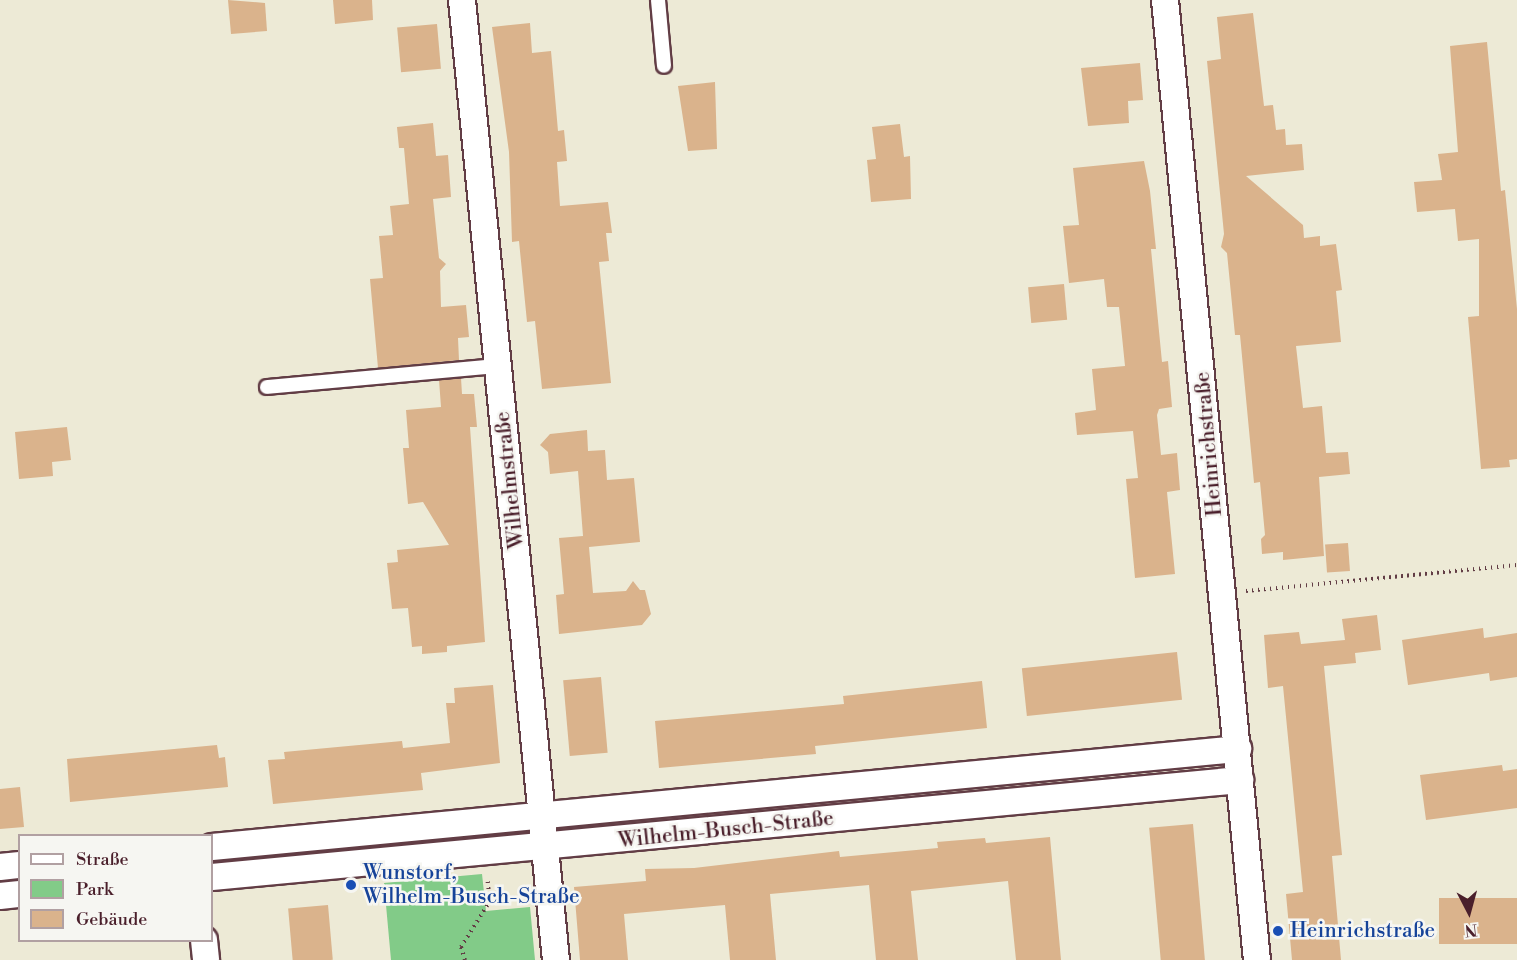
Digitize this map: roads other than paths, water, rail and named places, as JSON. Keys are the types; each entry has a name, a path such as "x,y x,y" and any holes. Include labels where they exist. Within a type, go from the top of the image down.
{"street":[{"name":"Wilhelmstraße","path":"462,0 556,960"},
{"name":"Heinrichstraße","path":"1165,0 1257,960"},
{"name":"Wilhelm-Busch-Straße","path":"213,847 1238,749"},
{"name":"Wilhelm-Busch-Straße","path":"213,877 484,854 1240,780"},
{"path":"0,867 18,865"},
{"path":"0,896 18,894"},
{"path":"204,942 206,960"}],"lane":[{"path":"658,0 664,66"},
{"path":"267,387 498,366"}],"place":[{"name":"Wunstorf, Wilhelm-Busch-Straße","path":"351,885"},
{"name":"Heinrichstraße","path":"1278,931"}]}
